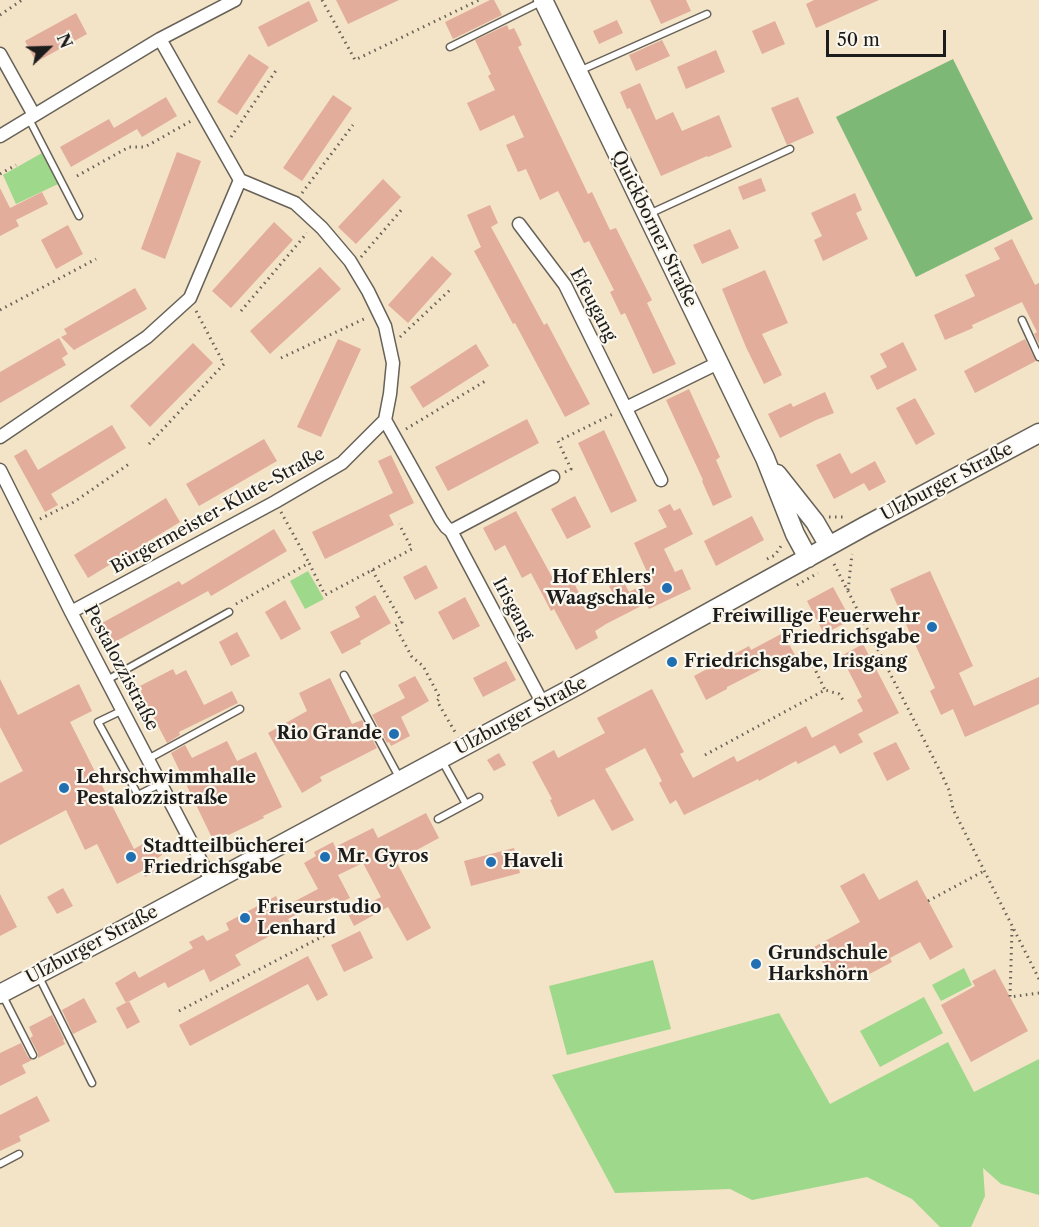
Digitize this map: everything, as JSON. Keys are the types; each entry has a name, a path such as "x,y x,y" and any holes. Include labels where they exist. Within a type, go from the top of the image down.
{"main road":[{"name":"Quickborner Straße","path":"543,1 765,458 792,527 808,558"},
{"name":"Ulzburger Straße","path":"1,993 441,759 808,558 832,555 1039,433"},
{"name":"Quickborner Straße","path":"765,458 815,522 832,555"}],"street":[{"path":"0,136 160,39 235,0"},
{"path":"160,39 240,180 295,203 350,261 368,291 384,326 393,363 385,420"},
{"path":"0,54 31,117"},
{"path":"0,437 147,337 190,297 240,180"},
{"name":"Efeugang","path":"519,224 565,285 661,480"},
{"path":"626,408 718,363"},
{"name":"Irisgang","path":"385,420 441,520 451,531 543,704"},
{"name":"Bürgermeister-Klute-Straße","path":"71,612 275,502 342,463 385,420"},
{"name":"Pestalozzistraße","path":"0,470 71,612 212,882"},
{"path":"451,531 553,477"}],"lane":[{"path":"450,47 543,1"},
{"path":"578,71 707,14"},
{"path":"31,117 79,216"},
{"path":"646,216 790,149"},
{"path":"1022,320 1039,357"},
{"path":"107,680 229,612"},
{"path":"344,675 401,780"},
{"path":"148,759 240,709"},
{"path":"123,710 98,722 138,795 161,784"},
{"path":"441,759 466,804"},
{"path":"438,819 479,796"},
{"path":"37,974 92,1083"},
{"path":"1,993 33,1055"},
{"path":"0,1164 19,1154"}],"path":[{"path":"0,15 22,0"},
{"path":"322,0 355,60 480,0"},
{"path":"223,149 277,69"},
{"path":"77,176 129,147 146,147 203,114"},
{"path":"295,203 353,125"},
{"path":"0,174 16,165"},
{"path":"353,267 403,208"},
{"path":"241,311 316,223"},
{"path":"0,310 96,259"},
{"path":"389,348 451,289"},
{"path":"149,444 224,364 190,297"},
{"path":"281,358 378,312"},
{"path":"394,436 487,380"},
{"path":"553,477 572,469 558,441 626,408"},
{"path":"27,525 74,502 129,464"},
{"path":"275,502 325,595 412,549 399,524"},
{"path":"823,518 848,517"},
{"path":"848,591 852,554"},
{"path":"832,555 949,790 953,809 1039,979"},
{"path":"229,612 236,604 309,563"},
{"path":"372,570 402,622 395,626 412,657 423,666 440,698 437,701 455,732"},
{"path":"808,655 825,690"},
{"path":"705,755 825,690 839,693 845,703"},
{"path":"928,901 984,871"},
{"path":"1012,926 1010,997 1039,993"},
{"path":"179,1011 333,931"}],"green space":[{"path":"953,59 1033,219 916,277 836,117"},
{"path":"42,153 58,184 16,204 3,175"},
{"path":"308,571 324,599 305,609 290,581"},
{"path":"653,960 671,1029 567,1055 549,986"},
{"path":"964,968 972,985 941,1001 932,985"},
{"path":"924,997 943,1033 880,1067 860,1031"},
{"path":"779,1013 830,1104 948,1042 974,1092 1039,1059 1039,1195 1001,1184 983,1168 985,1196 971,1227 940,1227 912,1199 867,1177 752,1200 730,1189 615,1193 552,1075"}],"building":[{"path":"336,0 399,0 348,24"},
{"path":"494,0 502,15 453,39 445,22"},
{"path":"650,0 686,0 691,11 661,24"},
{"path":"814,0 879,0 816,28 806,4"},
{"path":"309,1 318,21 268,47 258,27"},
{"path":"76,13 87,34 36,62 25,41"},
{"path":"617,20 623,33 599,44 593,31"},
{"path":"775,21 785,44 762,54 752,31"},
{"path":"507,25 509,30 514,28 519,38 522,45 518,47 588,194 592,192 610,230 616,228 652,300 647,303 676,364 653,374 625,313 621,315 610,292 614,290 589,241 584,243 558,191 540,200 526,169 518,172 506,145 524,137 514,115 480,131 467,103 495,90 488,76 491,74 475,40"},
{"path":"662,40 670,56 636,71 629,55"},
{"path":"716,50 725,72 686,89 677,67"},
{"path":"249,54 269,67 237,115 217,102"},
{"path":"640,83 656,120 673,112 682,131 719,115 732,147 661,176 630,108 627,109 620,92"},
{"path":"333,95 352,108 302,181 283,168"},
{"path":"166,97 177,116 142,137 137,129 71,167 60,147 109,119 114,128"},
{"path":"798,97 814,133 787,145 771,108"},
{"path":"177,152 201,161 165,259 141,249"},
{"path":"761,178 766,191 743,200 738,187"},
{"path":"383,179 401,197 356,244 338,227"},
{"path":"0,188 10,208 42,192 48,204 16,220 19,226 0,236"},
{"path":"855,193 862,210 856,213 868,239 823,261 814,240 822,236 811,213"},
{"path":"490,205 498,223 491,227 544,325 547,323 590,404 565,417 474,251 481,247 467,215"},
{"path":"274,222 293,240 231,308 212,291"},
{"path":"68,225 83,254 56,269 41,240"},
{"path":"730,229 739,248 702,264 693,245"},
{"path":"1012,239 1035,285 1039,283 1039,344 1034,334 1037,332 1022,302 945,340 934,315 975,296 965,275 1000,259 994,248"},
{"path":"432,256 452,274 408,323 388,305"},
{"path":"320,267 341,289 270,354 250,331"},
{"path":"765,270 788,323 762,334 782,375 764,384 722,289"},
{"path":"135,288 147,309 74,350 61,337 67,334 64,329"},
{"path":"59,338 68,354 62,358 66,365 0,403 0,372"},
{"path":"338,339 361,349 321,437 297,427"},
{"path":"1025,339 1036,361 975,393 964,371"},
{"path":"903,342 917,370 877,390 870,376 887,367 880,354"},
{"path":"193,343 213,363 150,427 130,406"},
{"path":"476,344 489,366 423,408 410,387"},
{"path":"689,389 720,457 716,460 732,497 713,506 666,400"},
{"path":"825,392 834,413 780,438 768,414 791,403 793,407"},
{"path":"915,398 935,434 916,445 896,408"},
{"path":"527,419 539,443 448,491 435,467"},
{"path":"112,425 126,448 51,494 58,505 45,512 14,456 26,449 38,470"},
{"path":"604,430 637,501 611,513 578,443"},
{"path":"264,439 277,461 199,506 186,484"},
{"path":"840,453 851,474 875,461 886,482 869,491 864,483 834,499 816,465"},
{"path":"391,455 414,503 389,515 394,525 325,559 312,532 393,493 378,461"},
{"path":"575,496 591,527 567,539 551,509"},
{"path":"166,498 180,522 88,578 74,555"},
{"path":"670,504 674,511 680,508 693,534 664,549 675,572 682,569 691,589 649,609 647,603 606,624 595,631 598,638 576,650 554,609 551,611 531,573 522,578 505,545 495,551 483,528 516,511 552,577 567,569 587,609 614,595 609,586 622,579 629,592 651,581 634,543 667,527 658,510"},
{"path":"752,516 764,540 716,566 704,541"},
{"path":"274,529 287,551 211,596 208,591 111,644 100,624 179,581 182,585"},
{"path":"426,565 438,588 415,600 403,577"},
{"name":"Freiwillige Feuerwehr Friedrichsgabe","path":"930,571 973,666 959,673 974,706 1039,677 1039,704 965,737 953,709 941,715 930,691 935,688 890,589"},
{"path":"833,587 851,620 824,634 807,601"},
{"path":"375,595 391,623 342,654 330,632 360,617 355,607"},
{"path":"465,597 480,626 453,640 438,612"},
{"path":"285,600 301,629 281,640 265,612"},
{"path":"237,632 250,656 231,666 219,642"},
{"path":"783,633 796,657 774,669 772,664 706,700 694,676 749,646 751,650"},
{"path":"863,644 899,713 858,734 863,742 840,754 835,745 798,764 796,761 759,781 758,779 684,815 676,800 670,804 659,783 662,781 645,748 605,769 634,820 612,831 594,799 558,817 550,800 552,799 532,762 554,750 558,758 605,733 597,718 652,689 684,752 680,754 693,778 734,756 737,762 806,726 812,738 863,711 857,700 862,697 841,656"},
{"path":"506,661 516,680 483,697 473,678"},
{"path":"173,669 176,675 186,670 204,705 232,691 238,703 179,732 180,735 167,743 138,687"},
{"path":"415,676 429,701 401,717 410,736 391,746 389,742 387,743 372,715 405,698 398,685"},
{"path":"330,678 352,724 362,720 377,748 320,777 322,781 302,793 268,733 307,711 299,693"},
{"path":"0,679 18,715 79,684 92,711 70,722 134,849 154,838 162,855 156,859 161,869 145,877 142,871 117,884 97,844 85,850 66,810 0,845 0,783 23,771 0,727"},
{"path":"227,741 237,761 256,752 282,807 214,842 171,753 185,745 192,758"},
{"path":"896,742 910,769 887,781 873,753"},
{"path":"499,753 506,765 494,771 487,760"},
{"path":"426,813 439,838 396,861 431,928 407,941 388,907 354,926 348,914 381,897 363,863 338,875 350,898 337,904 334,897 324,902 323,900 288,919 290,922 274,930 275,933 235,955 241,965 210,982 204,969 168,988 165,982 126,1003 115,983 135,971 139,978 193,948 189,942 203,935 207,941 229,930 226,923 276,896 282,908 318,889 304,863 316,856 314,852 333,842 335,847 373,828 378,838"},
{"path":"514,848 520,873 471,886 464,861"},
{"path":"864,873 879,900 917,880 953,947 930,960 920,942 890,958 892,962 862,978 856,966 832,979 814,947 860,922 840,886"},
{"path":"63,888 73,906 57,914 47,897"},
{"path":"0,894 17,927 0,936"},
{"path":"360,931 373,958 344,972 331,945"},
{"path":"308,956 328,995 317,1001 308,984 190,1046 179,1025"},
{"path":"995,969 1028,1031 971,1062 941,1005 975,986 972,981"},
{"path":"84,998 97,1022 73,1034 62,1010"},
{"path":"129,1001 140,1022 127,1029 116,1008"},
{"path":"52,1015 65,1044 38,1058 38,1053 30,1038 33,1036 29,1027"},
{"path":"21,1043 32,1060 22,1065 26,1073 0,1086 0,1053"},
{"path":"37,1096 50,1121 19,1136 21,1141 0,1151 0,1115"}],"place":[{"name":"Hof Ehlers' Waagschale","path":"667,588"},
{"name":"Freiwillige Feuerwehr Friedrichsgabe","path":"932,627"},
{"name":"Friedrichsgabe, Irisgang","path":"672,662"},
{"name":"Rio Grande","path":"394,734"},
{"name":"Lehrschwimmhalle Pestalozzistraße","path":"64,788"},
{"name":"Stadtteilbücherei Friedrichsgabe","path":"131,857"},
{"name":"Mr. Gyros","path":"325,857"},
{"name":"Haveli","path":"491,862"},
{"name":"Friseurstudio Lenhard","path":"245,918"},
{"name":"Grundschule Harkshörn","path":"756,964"}]}
